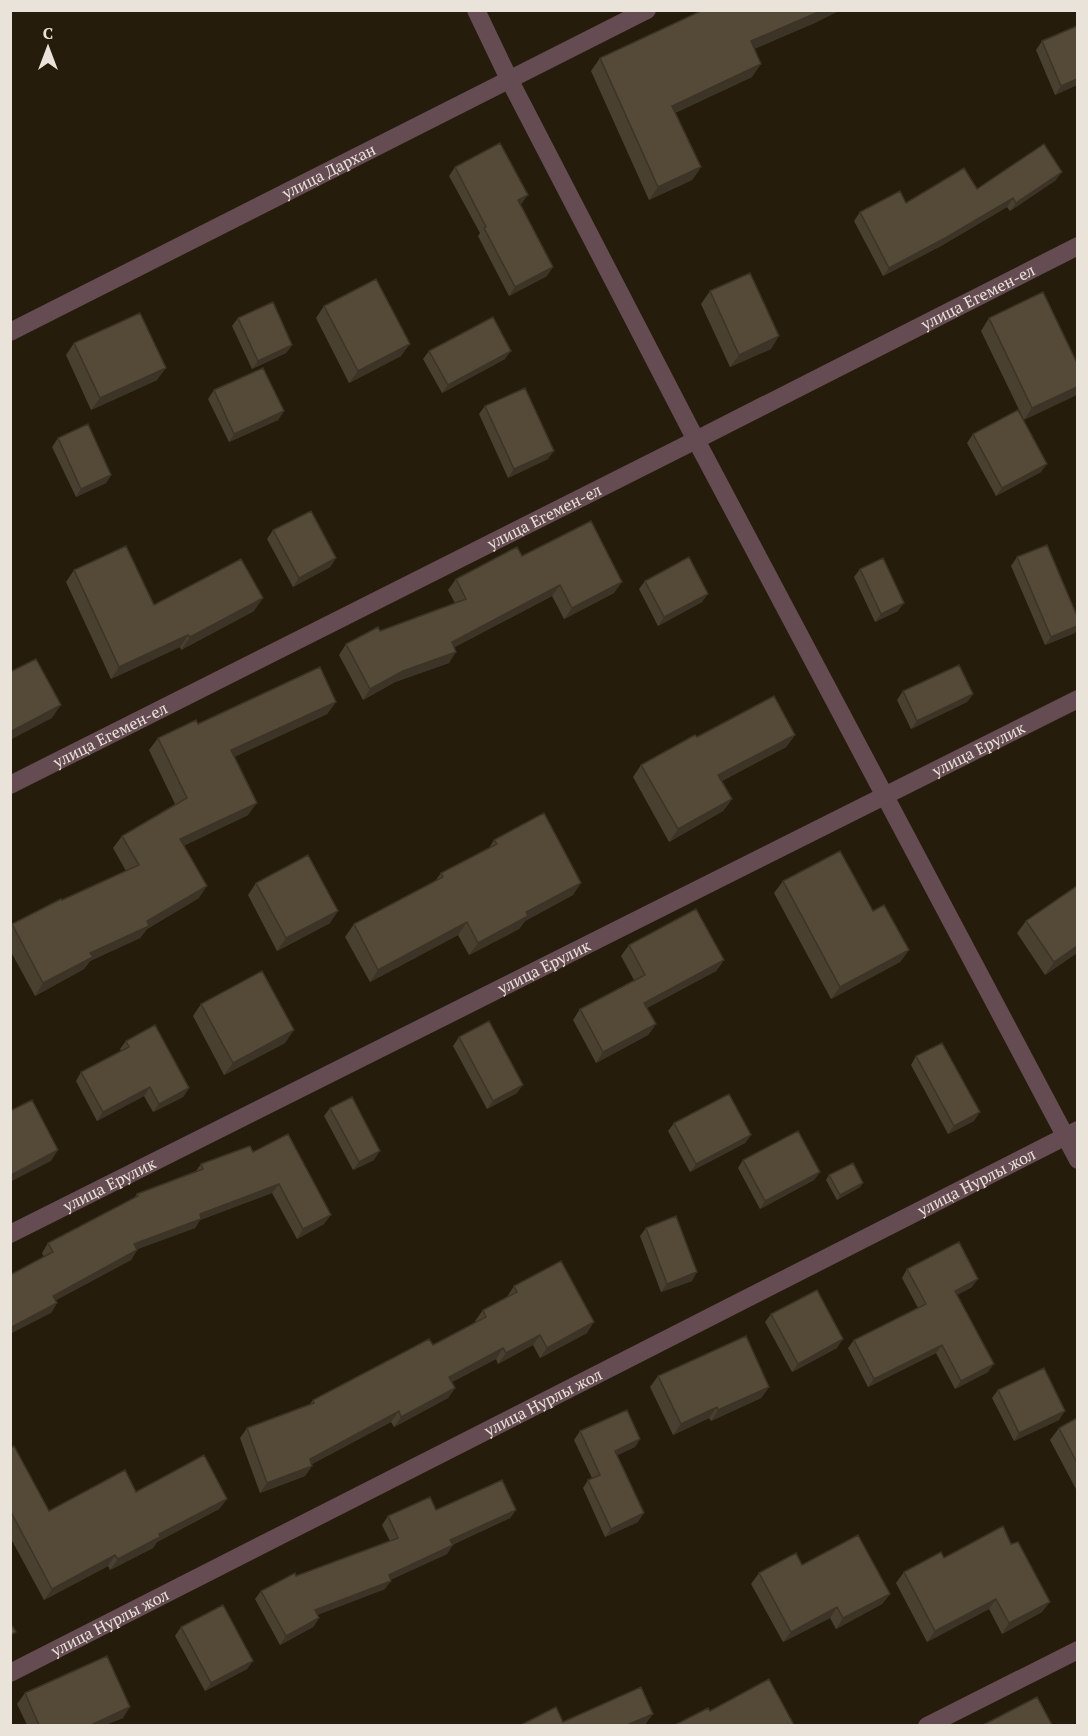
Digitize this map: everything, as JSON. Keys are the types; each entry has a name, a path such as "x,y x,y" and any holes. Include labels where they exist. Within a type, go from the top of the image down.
{"street":[{"path":"476,10 510,81 696,440 886,796 1071,1133 1077,1160"},
{"name":"улица Дархан","path":"10,332 647,10"},
{"name":"улица Егемен-ел","path":"10,784 1077,246"},
{"name":"улица Ерулик","path":"10,1234 1077,699"},
{"name":"улица Нурлы жол","path":"10,1673 1071,1133"},
{"path":"927,1725 1077,1650"}],"building":[{"path":"703,10 823,10 751,41 761,64 672,106 701,167 658,187 600,58"},
{"path":"1077,26 1077,79 1061,86 1042,41"},
{"path":"500,143 528,195 518,200 553,267 515,287 455,167"},
{"path":"1044,144 1062,172 1016,203 1013,198 889,268 860,212 900,191 906,203 964,168 977,189"},
{"path":"750,273 779,336 739,355 710,291"},
{"path":"376,279 410,344 358,371 324,306"},
{"path":"1043,292 1077,363 1077,387 1032,408 989,318"},
{"path":"273,302 292,345 258,361 238,318"},
{"path":"140,313 166,368 100,398 74,343"},
{"path":"493,317 511,351 448,385 429,351"},
{"path":"263,368 284,411 234,434 214,390"},
{"path":"525,388 554,451 514,469 485,406"},
{"path":"1018,410 1047,464 1002,488 973,434"},
{"path":"88,424 111,475 81,489 58,438"},
{"path":"311,511 336,558 299,578 273,530"},
{"path":"591,521 622,582 572,608 560,585 452,642 456,652 403,671 370,689 346,644 378,627 380,631 466,599 456,579 517,547 522,556"},
{"path":"1047,545 1077,616 1077,626 1051,637 1017,557"},
{"path":"126,546 154,605 241,559 263,598 190,637 188,635 119,667 74,570"},
{"path":"689,557 708,594 664,617 645,581"},
{"path":"883,558 904,603 881,614 860,569"},
{"path":"36,659 61,705 10,732 10,672"},
{"path":"959,665 973,694 917,721 903,691"},
{"path":"320,667 336,702 231,750 257,803 180,839 207,886 147,921 149,926 90,953 93,957 43,983 12,924 61,899 139,865 122,836 187,798 158,738 196,720 198,724"},
{"path":"774,696 795,735 718,775 732,799 678,829 641,765"},
{"path":"544,813 581,883 526,912 528,916 478,943 467,922 378,970 354,924 443,877 441,873 497,844 494,840"},
{"path":"840,851 873,911 884,905 909,950 840,987 783,881"},
{"path":"308,855 338,911 286,938 256,883"},
{"path":"1077,886 1077,946 1054,962 1026,921"},
{"path":"696,909 724,960 644,1003 656,1024 603,1052 580,1009 645,975 629,945"},
{"path":"262,971 294,1030 233,1063 201,1004"},
{"path":"489,1021 523,1085 493,1101 459,1037"},
{"path":"155,1025 189,1088 159,1104 150,1087 103,1112 81,1072 129,1047 126,1041"},
{"path":"942,1043 980,1112 954,1126 916,1056"},
{"path":"729,1094 751,1135 696,1164 674,1123"},
{"path":"352,1097 380,1151 359,1162 330,1108"},
{"path":"32,1100 58,1150 11,1175 13,1178 10,1179 10,1111"},
{"path":"798,1131 820,1172 765,1201 743,1160"},
{"path":"288,1134 331,1215 303,1229 279,1184 200,1214 201,1219 134,1244 137,1250 53,1296 57,1303 10,1328 10,1275 53,1252 48,1243 138,1196 137,1194 203,1169 201,1164 250,1146 253,1152"},
{"path":"853,1163 863,1183 840,1195 829,1175"},
{"path":"676,1216 697,1272 667,1284 646,1228"},
{"path":"959,1242 978,1279 955,1291 994,1364 961,1381 942,1345 874,1379 854,1340 926,1304 907,1269"},
{"path":"561,1261 594,1322 547,1348 540,1335 506,1353 503,1348 449,1377 455,1388 401,1417 399,1411 310,1459 312,1466 267,1483 247,1428 314,1403 313,1400 429,1339 433,1345 486,1317 483,1310 517,1292 514,1286"},
{"path":"817,1290 843,1339 798,1364 771,1314"},
{"path":"746,1336 769,1387 681,1424 658,1376"},
{"path":"1044,1368 1065,1411 1019,1433 998,1390"},
{"path":"627,1410 640,1439 615,1451 644,1513 611,1529 588,1480 600,1475 580,1431"},
{"path":"1077,1418 1077,1463 1059,1428"},
{"path":"14,1446 49,1511 125,1470 136,1492 204,1455 227,1499 159,1534 160,1537 118,1559 115,1555 52,1589 12,1514 10,1515 10,1448"},
{"path":"502,1480 516,1510 450,1540 453,1545 389,1575 391,1581 315,1610 319,1618 286,1636 261,1591 295,1573 296,1576 398,1538 388,1516 430,1497 436,1510"},
{"path":"1003,1526 1011,1544 1018,1542 1050,1602 1009,1623 996,1599 935,1631 904,1572 941,1552 944,1558"},
{"path":"858,1535 890,1594 843,1618 837,1607 791,1632 759,1573 796,1553 802,1565"},
{"path":"223,1605 253,1661 211,1683 181,1627"},
{"path":"10,1623 16,1632 10,1635"},
{"path":"107,1656 130,1707 94,1725 39,1725 25,1693"},
{"path":"769,1679 794,1725 675,1725 708,1708 710,1711"},
{"path":"641,1687 653,1714 627,1725 521,1725 556,1707 563,1722"},
{"path":"1037,1697 1052,1725 983,1725"}]}
